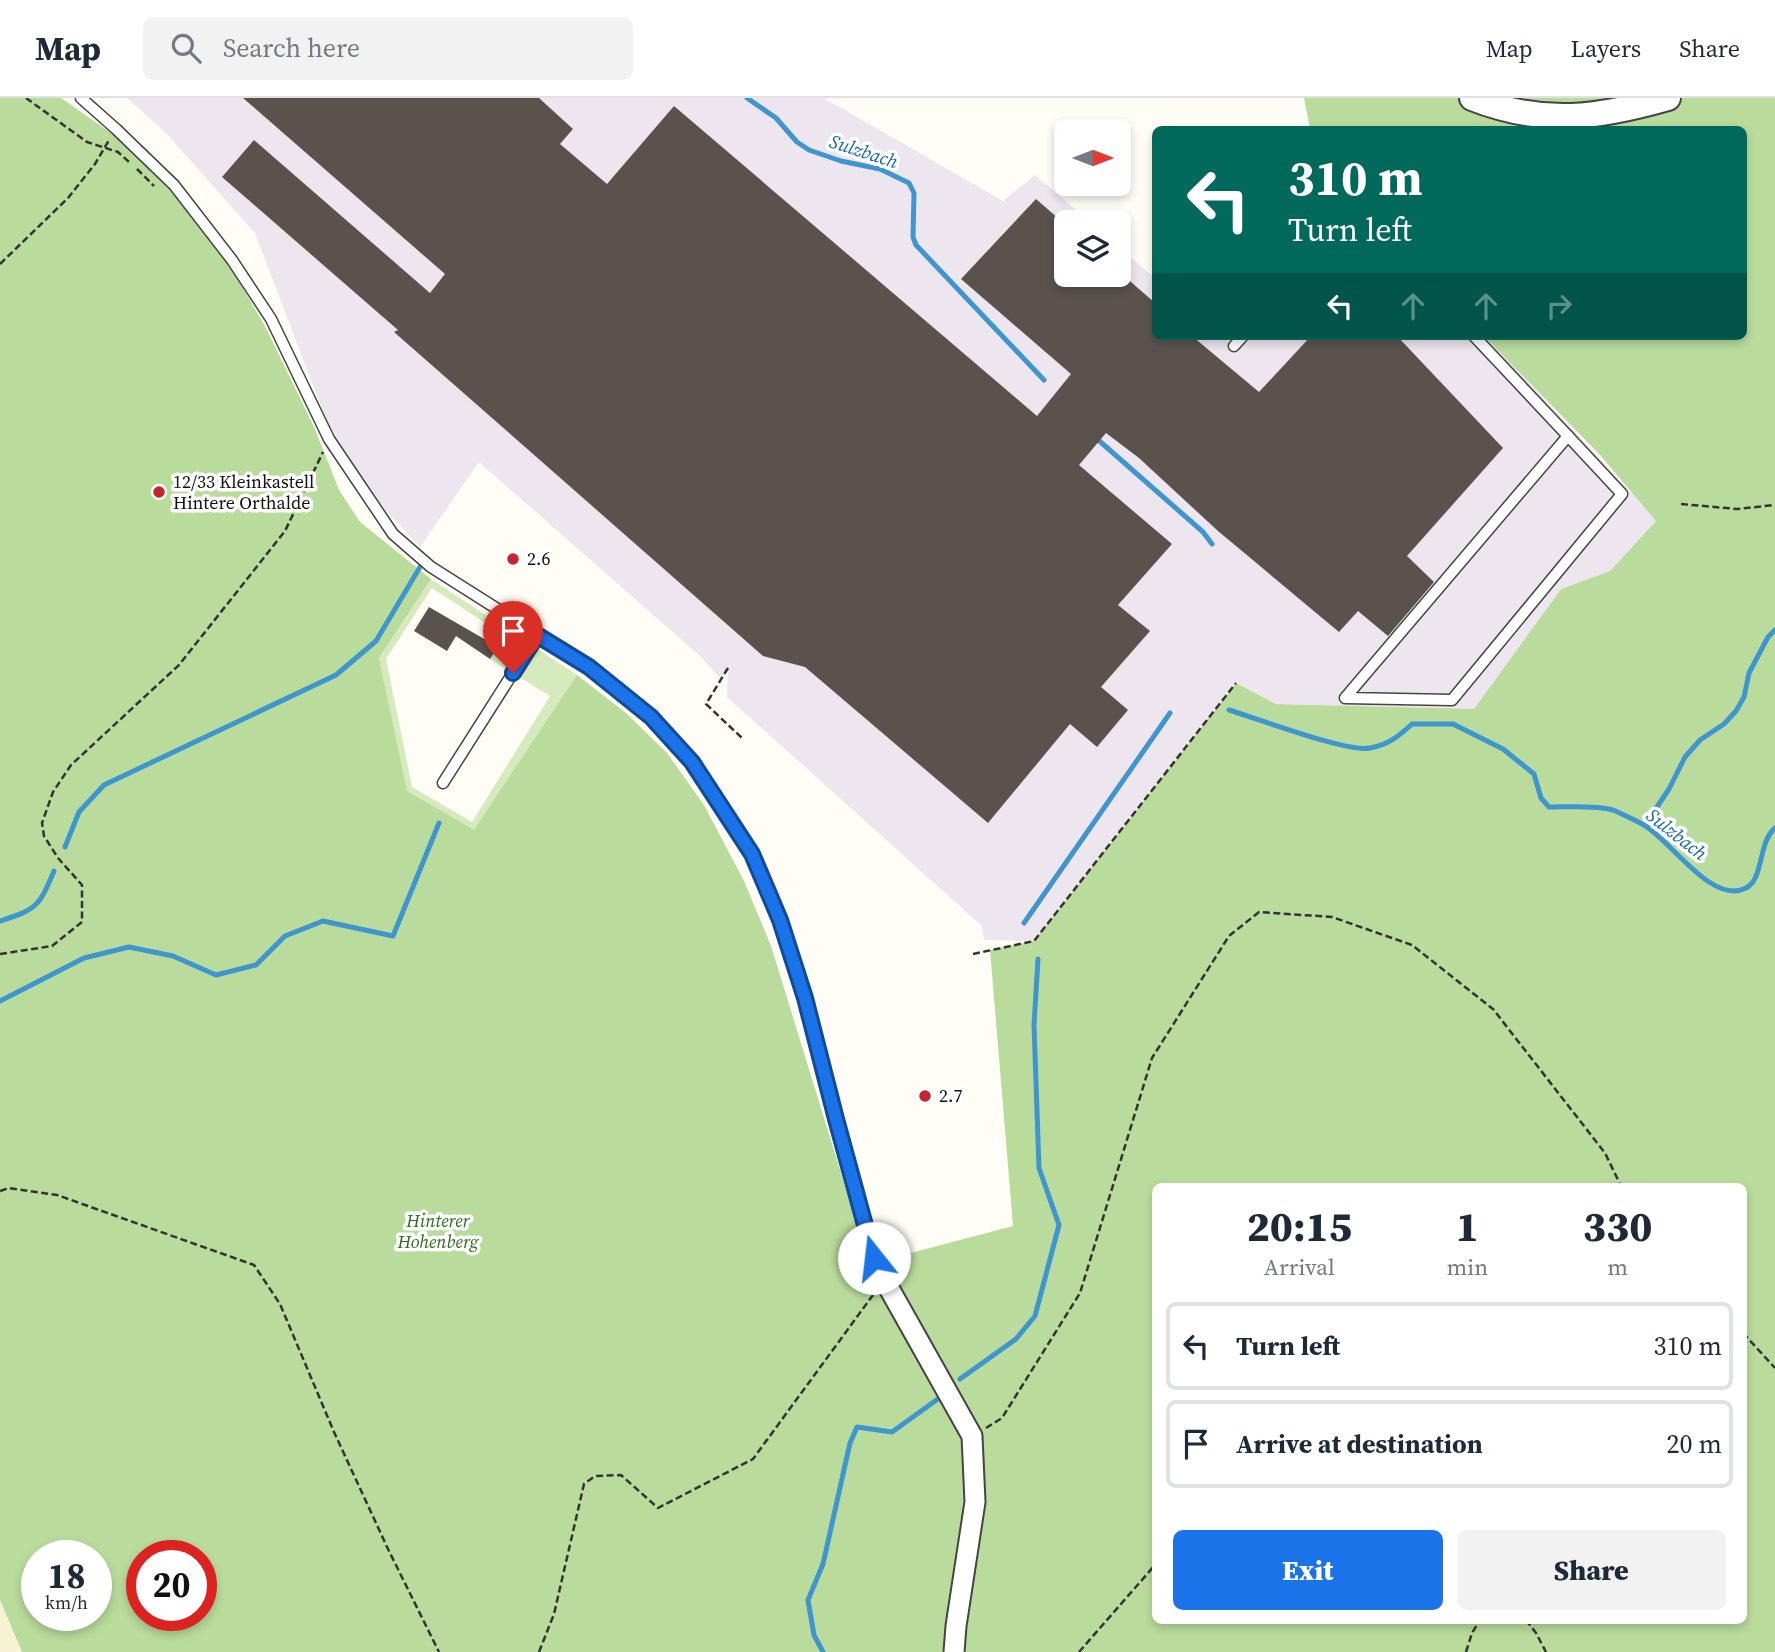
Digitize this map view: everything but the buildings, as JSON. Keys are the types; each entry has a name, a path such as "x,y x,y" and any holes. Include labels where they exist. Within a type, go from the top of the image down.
{"street":[{"path":"1472,98 1508,109 1556,117 1584,117 1622,111 1668,98"},
{"path":"880,1273 972,1436 975,1502 954,1652"}],"lane":[{"path":"80,98 116,128 174,185 232,260 271,318 329,439 393,534 431,567 589,667 651,717 692,762 752,854 780,920 805,998 880,1273"},
{"path":"1234,346 1239,340"},
{"path":"1478,340 1568,436 1622,494 1452,700 1345,698 1568,436"},
{"path":"443,783 537,635"}],"path":[{"path":"26,98 87,142 118,152 158,188"},
{"path":"0,264 68,198 116,128"},
{"path":"0,954 52,946 82,922 82,885 58,858 44,836 42,823 53,792 71,765 179,665 285,531 329,439"},
{"path":"1681,504 1737,509 1775,505"},
{"path":"728,668 706,704 743,738"},
{"path":"973,954 1034,941 1236,683"},
{"path":"972,1436 1002,1418 1080,1293 1152,1058 1229,936 1259,912 1332,917 1412,945 1493,1009 1605,1153 1620,1183"},
{"path":"0,1192 9,1188 57,1195 254,1265 280,1304 340,1444 439,1652"},
{"path":"539,1652 554,1614 584,1484 595,1476 621,1475 658,1508 753,1459 880,1273"},
{"path":"1747,1337 1775,1368"},
{"path":"1079,1652 1152,1568"},
{"path":"1466,1652 1478,1624"},
{"path":"1529,1624 1546,1652"}],"shaded area":[{"path":"127,98 824,98 1003,201 1035,175 1054,191 1054,196 1060,196 1076,210 1054,210 1054,287 1131,287 1131,258 1152,275 1152,340 1226,340 1232,345 1236,340 1490,340 1657,520 1610,571 1561,589 1474,709 1276,704 1235,683 1034,941 984,940 982,926 727,697 728,670 722,680 700,656 479,462 420,547 371,494 327,422 255,233 166,133"},
{"path":"0,1600 22,1652 0,1652"}],"green space":[{"name":"Hinterer Hohenberg","path":"0,98 61,98 114,135 175,195 226,259 266,328 315,429 339,490 360,522 431,579 379,658 407,791 474,830 577,675 626,713 667,753 704,805 744,881 771,946 869,1264 1013,1226 990,950 1034,941 1236,683 1276,704 1474,709 1561,589 1610,571 1656,521 1600,455 1488,340 1747,340 1747,126 1309,126 1304,98 1775,98 1775,1652 22,1652 0,1600"},
{"path":"431,579 577,675 474,831 406,791 379,658","holes":["432,588 505,636 490,659 550,696 472,822 412,787 386,659"]}],"waterway":[{"name":"Sulzbach","path":"747,98 776,118 797,142 809,150 841,161 880,169 909,183 914,193 913,237 916,245 1044,380"},
{"name":"Sulzbach","path":"1096,438 1203,532 1212,544"},
{"path":"65,847 79,812 104,785 336,675 376,641 420,567"},
{"path":"1645,825 1669,789 1685,757 1700,740 1724,724 1736,711 1744,697 1749,673 1768,637 1775,630"},
{"name":"Sulzbach","path":"1229,710 1323,740 1359,748 1376,747 1388,742 1412,724 1453,724 1503,749 1534,774 1541,798 1549,807 1598,807 1620,813 1653,831 1705,879 1733,891 1746,888 1752,883 1759,869 1766,842 1775,828"},
{"path":"1024,923 1170,713"},
{"path":"0,1001 84,958 129,947 173,956 216,975 256,965 285,936 323,921 393,936 439,823"},
{"path":"0,921 36,905 54,871"},
{"path":"960,1379 1016,1339 1035,1316 1059,1225 1039,1168 1034,1025 1038,959"},
{"path":"823,1652 814,1635 808,1600 823,1564 850,1443 857,1427 892,1432 942,1396"}],"place":[{"name":"12/33 Kleinkastell Hintere Orthalde","path":"159,492"},
{"name":"2.6","path":"513,559"},
{"name":"2.7","path":"925,1096"}],"route":[{"path":"513,673 537,635 589,667 651,717 692,762 752,854 780,920 805,998 874,1258"}]}
